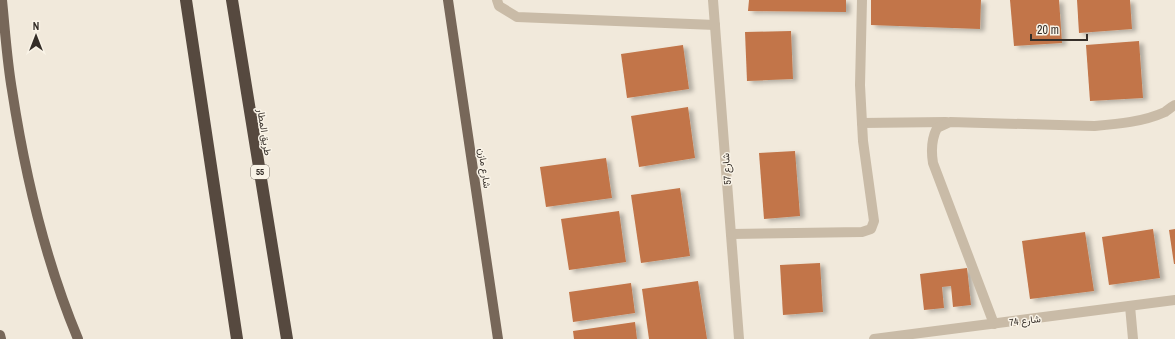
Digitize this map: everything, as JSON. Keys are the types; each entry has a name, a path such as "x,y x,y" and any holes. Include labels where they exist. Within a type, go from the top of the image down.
{"highway":[{"name":"طريق المطار","path":"232,2 287,339"},
{"path":"187,6 238,339"}],"main road":[{"path":"2,0 11,89 40,228 66,312 78,339"},
{"name":"شارع مازن","path":"448,0 498,339"},
{"path":"0,335 1,339"}],"street":[{"path":"497,0 499,6 517,17 715,25"},
{"name":"شارع 57","path":"713,0 739,339"},
{"path":"731,234 862,232 871,229 874,221 863,142 860,85 862,0"},
{"path":"862,123 950,122 1094,126 1115,124 1151,117 1166,112 1175,105"},
{"path":"950,122 937,128 934,134 931,148 933,163 994,324"},
{"name":"شارع 74","path":"874,339 1175,300"},
{"path":"1130,306 1133,339"}],"building":[{"path":"749,0 846,0 846,12 748,11"},
{"path":"871,0 981,0 980,29 871,25"},
{"path":"1010,0 1059,0 1062,43 1014,46"},
{"path":"1077,0 1130,0 1132,29 1079,33"},
{"path":"791,31 793,79 747,81 745,32"},
{"path":"1139,41 1143,98 1090,101 1086,45"},
{"path":"683,45 689,89 627,98 621,54"},
{"path":"688,107 695,158 639,167 631,116"},
{"path":"795,151 800,216 764,219 759,153"},
{"path":"606,158 612,198 546,207 540,167"},
{"path":"680,188 690,256 641,263 631,195"},
{"path":"619,211 626,262 569,270 561,219"},
{"path":"1153,229 1160,278 1109,285 1102,237"},
{"path":"1175,229 1175,264 1174,264 1169,230"},
{"path":"1085,232 1094,291 1030,299 1022,241"},
{"path":"820,263 823,312 783,315 780,265"},
{"path":"967,268 971,305 953,307 951,286 942,287 944,308 924,310 920,274"},
{"path":"698,281 707,339 649,339 642,289"},
{"path":"631,283 635,313 573,322 569,292"},
{"path":"635,322 637,339 574,339 573,331"}]}
